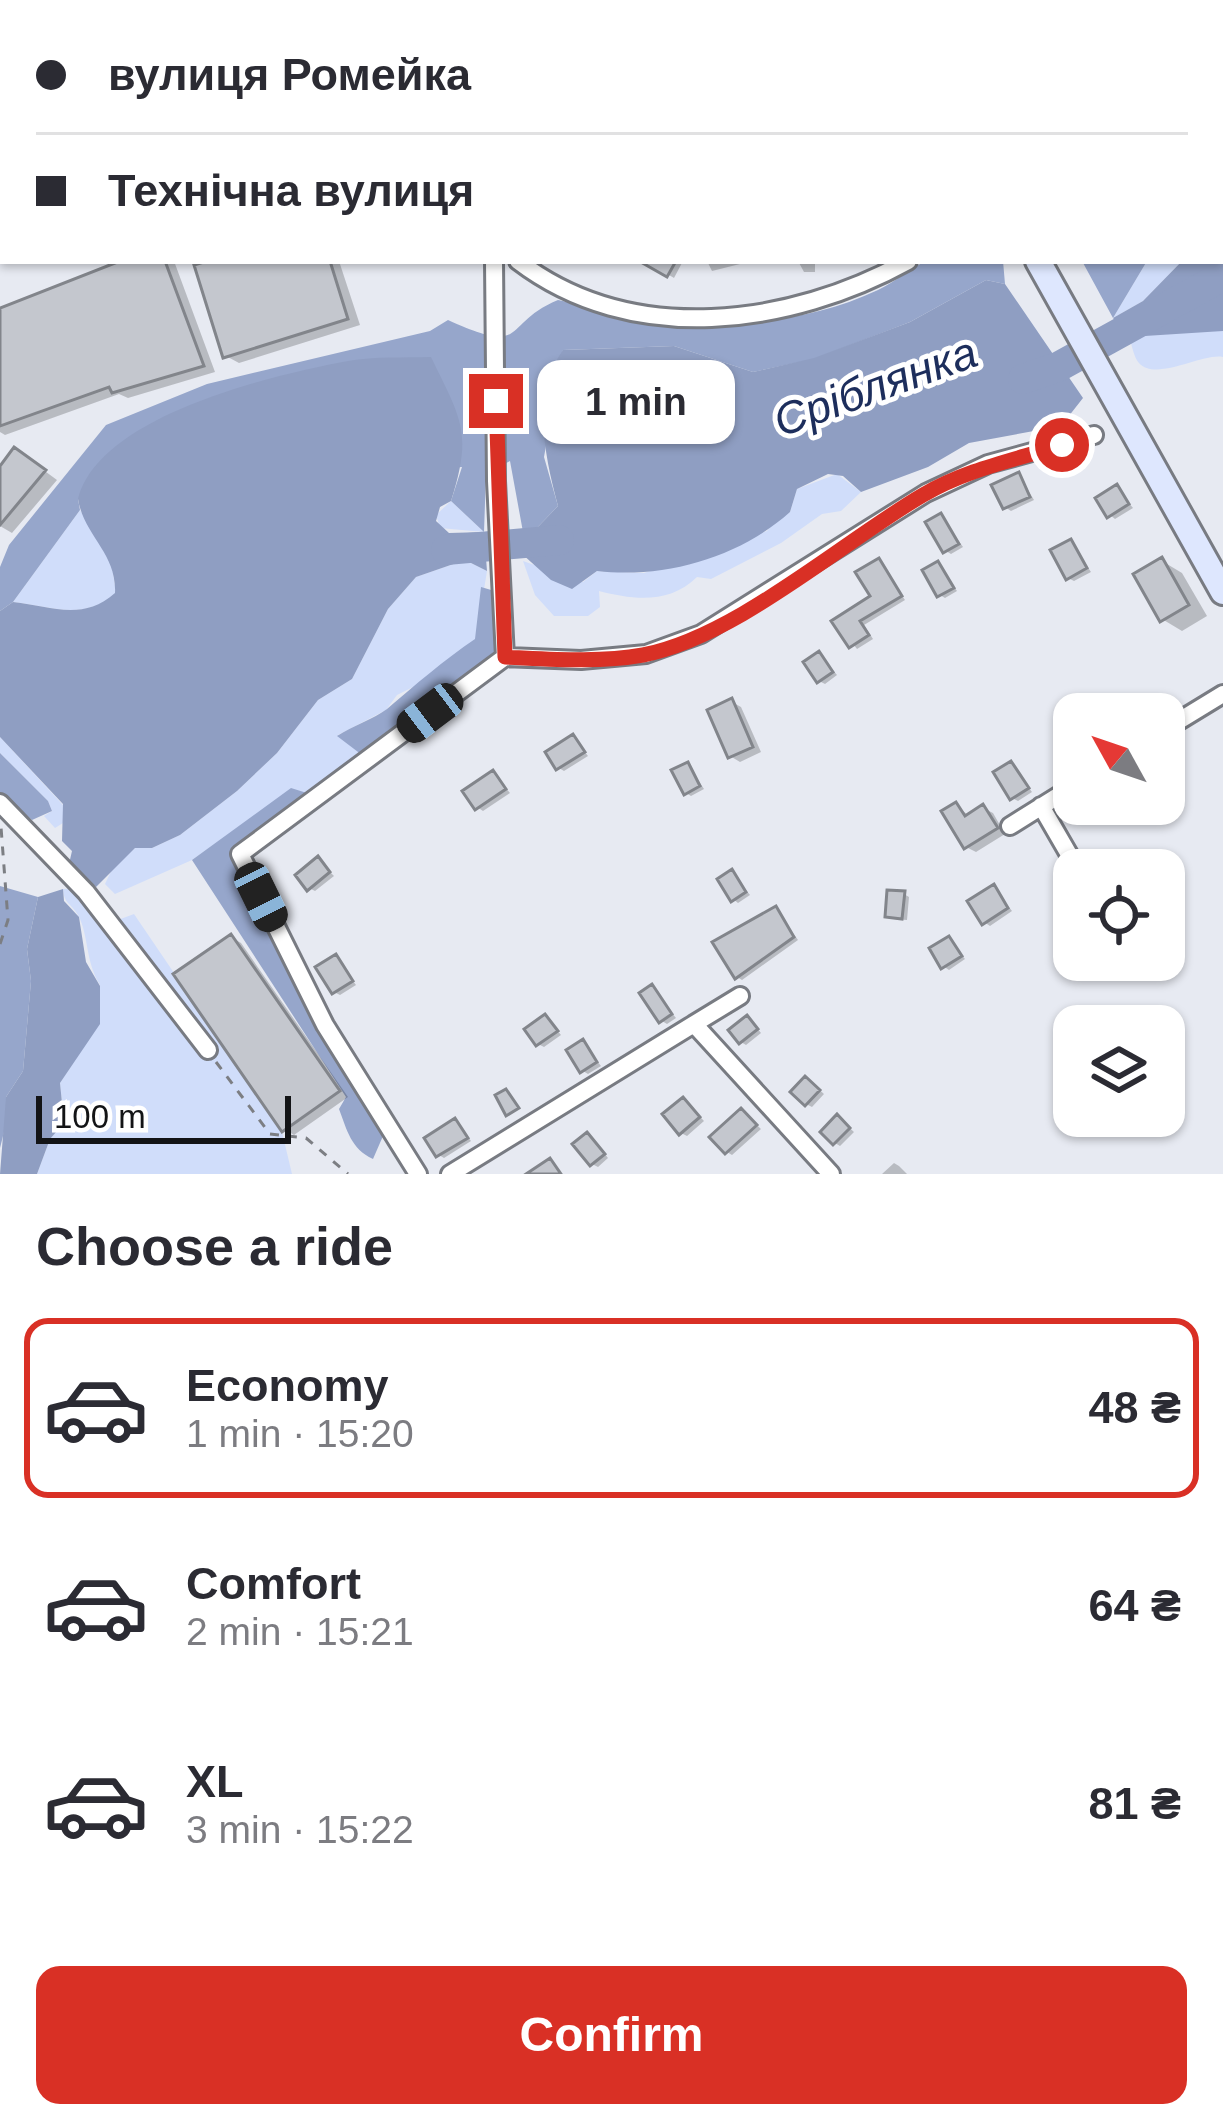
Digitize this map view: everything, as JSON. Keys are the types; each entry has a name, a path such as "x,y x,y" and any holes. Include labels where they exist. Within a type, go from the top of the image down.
{"main road":[{"path":"1040,264 1223,592"}],"street":[{"path":"494,264 496,481 505,657"},
{"path":"523,264 559,288 632,311 711,321 786,311 866,284 903,264"},
{"path":"418,1174 325,1025 240,854 505,657 580,660 646,654 701,634 926,493 988,464 1094,435"},
{"path":"1185,717 1223,694"},
{"path":"1010,826 1053,799"},
{"path":"1041,806 1066,849"},
{"path":"0,807 51,852 86,892 208,1051"},
{"path":"450,1174 740,996"},
{"path":"694,1024 831,1174"}],"path":[{"path":"0,807 8,920 0,944"},
{"path":"208,1051 244,1107 270,1134 306,1138 348,1174"}],"shaded area":[{"path":"921,264 1003,264 1005,284 986,280 910,322 814,359 753,372 674,346 563,350 544,457 558,506 532,533 523,532 510,461 486,474 484,532 451,501 462,467 78,499 80,510 13,602 0,611 0,567 9,545 106,425 207,384 430,331 448,320 504,336 558,300 679,320 759,321 799,316 878,290"},
{"path":"1084,264 1145,264 1113,318"},
{"path":"1145,264 1179,264 1143,301 1113,318"},
{"path":"1223,331 1223,357 1156,370 1139,363 1129,337"},
{"path":"837,474 861,492 841,511 822,514 781,543 711,579 697,577 663,596 638,598 599,591 600,607 588,616 554,616 535,595 523,561 583,582 597,571 644,573 767,531 776,518 790,512 797,489"},
{"path":"451,501 484,532 440,528 436,515"},
{"path":"80,510 111,558 116,593 79,610 13,602"},
{"path":"465,560 487,571 476,639 425,681 397,695 386,710 338,735 362,755 310,794 266,808 192,860 115,894 105,884 114,865 135,848 152,848 180,835 237,791 277,753 318,700 352,679 388,609 416,577"},
{"path":"481,587 498,592 499,655 362,755 337,736 387,709 475,639"},
{"path":"0,737 63,805 63,823 55,828 44,816 52,811 48,801 0,753"},
{"path":"0,753 48,801 52,811 32,820 0,794"},
{"path":"291,788 310,794 230,853 319,1027 383,1136 373,1159 347,1131 339,1109 346,1097 192,860"},
{"path":"0,886 38,897 27,949 31,981 23,1071 6,1097 7,1120 0,1148"},
{"path":"78,888 102,926 134,914 282,1132 292,1174 37,1174 50,1139 64,1123 60,1083 73,1063 100,985 81,923 63,889"}],"water":[{"path":"1179,264 1223,264 1223,331 1129,337 1113,318 1143,301"},
{"path":"986,280 1005,284 1083,398 1061,426 969,443 928,467 861,492 843,476 828,474 797,489 790,512 749,541 676,567 597,571 572,589 551,580 521,553 523,532 532,533 558,506 545,447 544,406 553,368 563,350 674,346 753,372 814,358 910,322"},
{"path":"431,357 456,412 462,441 451,501 440,507 436,521 449,533 484,532 487,571 465,560 416,577 388,609 352,679 318,700 277,753 180,835 152,848 135,848 96,887 69,864 72,851 62,841 63,804 0,737 0,611 13,602 78,610 115,593 111,567 78,499 93,470 118,444 153,422 277,377 369,358"},
{"path":"63,889 64,901 79,917 86,962 100,986 100,1024 60,1083 64,1123 50,1139 37,1174 0,1174 6,1097 23,1071 31,981 27,949 38,897"}],"building":[{"path":"112,264 166,264 204,366 112,393 109,387 0,426 0,308"},
{"path":"331,264 348,319 223,358 194,265"},
{"path":"644,264 674,264 667,277"},
{"path":"14,447 46,470 0,525 0,466"},
{"path":"1019,472 1030,497 1003,509 991,485"},
{"path":"1117,484 1129,504 1107,518 1095,498"},
{"path":"941,513 959,544 943,553 925,522"},
{"path":"1071,539 1087,568 1066,580 1050,550"},
{"path":"1162,557 1189,605 1160,622 1133,574"},
{"path":"879,558 902,596 860,621 869,635 849,648 831,621 870,596 855,572"},
{"path":"938,561 954,588 937,597 922,570"},
{"path":"819,651 833,672 817,683 803,662"},
{"path":"732,698 753,747 728,758 707,710"},
{"path":"573,734 585,752 556,770 545,752"},
{"path":"1011,761 1029,788 1010,800 993,772"},
{"path":"688,762 700,786 684,795 671,770"},
{"path":"493,770 506,789 475,810 462,791"},
{"path":"956,802 965,816 983,804 998,828 964,849 941,811"},
{"path":"318,856 330,872 307,891 295,875"},
{"path":"732,869 746,892 731,902 717,879"},
{"path":"994,884 1008,908 982,925 967,901"},
{"path":"887,890 905,891 902,919 885,917"},
{"path":"776,906 794,937 735,979 712,942"},
{"path":"231,934 340,1091 282,1132 173,974"},
{"path":"949,936 962,956 941,969 929,948"},
{"path":"336,954 353,981 332,994 315,967"},
{"path":"652,984 672,1014 659,1023 639,993"},
{"path":"545,1014 558,1031 536,1046 524,1029"},
{"path":"747,1015 758,1029 739,1044 728,1030"},
{"path":"583,1039 597,1062 580,1073 566,1050"},
{"path":"805,1076 820,1090 805,1106 790,1092"},
{"path":"506,1089 519,1108 506,1116 495,1095"},
{"path":"683,1097 700,1117 679,1135 662,1114"},
{"path":"741,1108 757,1125 725,1154 709,1137"},
{"path":"837,1114 850,1128 833,1145 820,1132"},
{"path":"455,1118 468,1138 436,1157 424,1138"},
{"path":"587,1132 605,1154 590,1166 572,1144"},
{"path":"550,1158 561,1174 526,1174"}],"waterway":[{"name":"Сріблянка","path":"1023,379 1058,367 1223,276"},
{"name":"Сріблянка","path":"446,550 559,540"}],"route":[{"path":"496,401 505,657 580,660 646,654 701,634 926,493 988,464 1062,445"}]}
